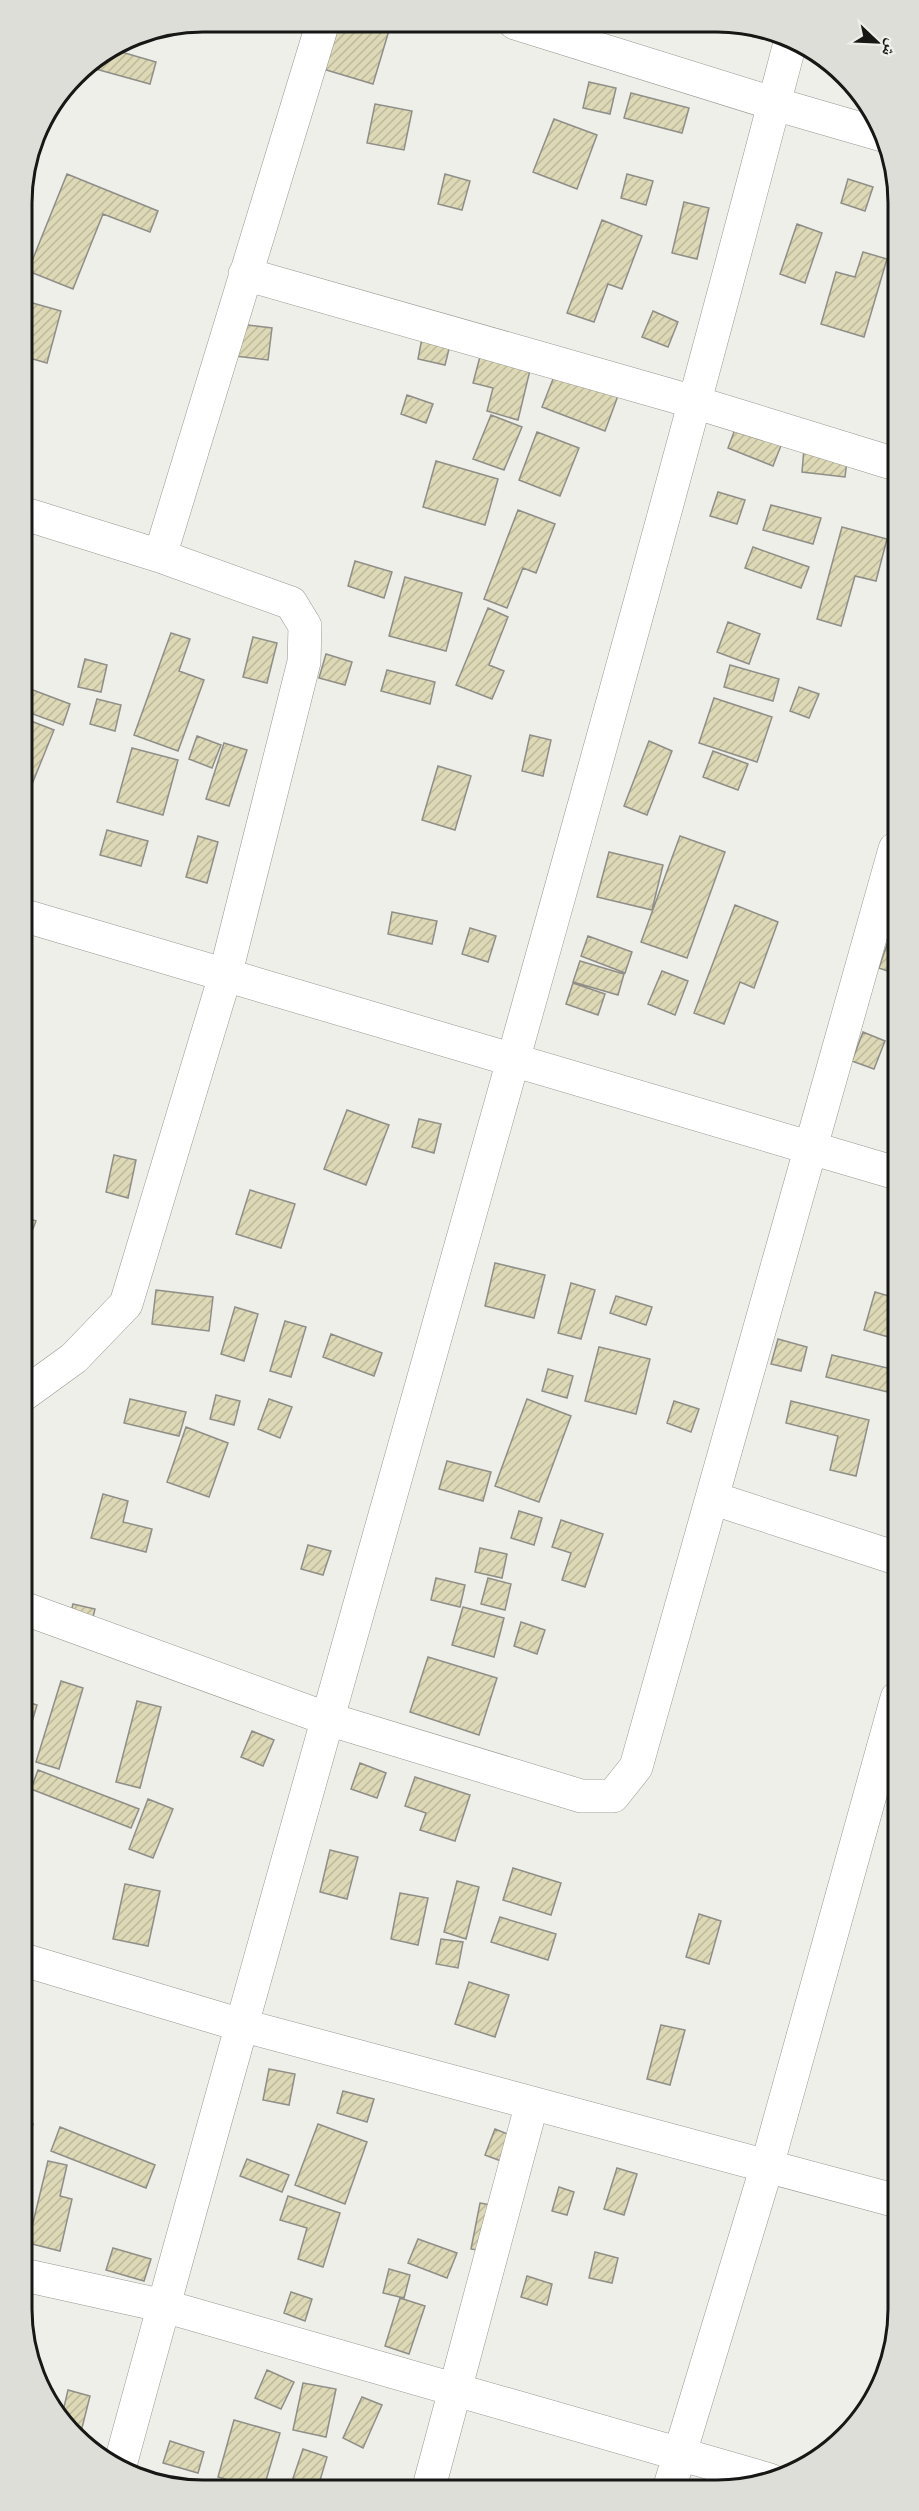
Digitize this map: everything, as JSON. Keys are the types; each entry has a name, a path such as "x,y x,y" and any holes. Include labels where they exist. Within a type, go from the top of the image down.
{"street":[{"path":"160,556 320,32"},
{"path":"544,32 872,132"},
{"path":"122,2459 241,2025 515,1062 789,48"},
{"path":"245,274 694,402 888,462"},
{"path":"31,1389 74,1358 126,1304 225,976 304,662 305,626 291,603 160,556 32,516"},
{"path":"31,1611 328,1719 581,1796 613,1797 636,1767 888,878"},
{"path":"32,918 888,1171"},
{"path":"712,1498 887,1555"},
{"path":"672,2480 767,2166 887,1733"},
{"path":"31,1962 241,2025 887,2198"},
{"path":"431,2480 532,2103"},
{"path":"31,2277 164,2306 754,2475"}],"building":[{"path":"323,32 389,32 373,84 313,66"},
{"path":"121,52 156,62 150,84 96,69"},
{"path":"589,82 616,88 610,114 583,108"},
{"path":"631,93 689,108 682,133 624,118"},
{"path":"375,104 412,111 404,150 367,143"},
{"path":"554,119 597,135 577,189 533,172"},
{"path":"67,174 158,211 150,232 103,214 73,289 32,273 32,261"},
{"path":"445,174 470,181 462,210 438,204"},
{"path":"627,174 653,181 646,205 621,198"},
{"path":"848,179 873,187 865,211 841,203"},
{"path":"684,202 709,208 697,259 672,253"},
{"path":"602,220 642,236 622,289 608,284 594,322 567,313"},
{"path":"797,224 822,233 805,283 780,274"},
{"path":"863,252 887,259 864,337 821,324 836,272 855,277"},
{"path":"32,303 61,311 47,363 32,359"},
{"path":"653,311 678,322 668,347 642,337"},
{"path":"222,322 272,328 268,360 218,354"},
{"path":"422,338 450,345 445,365 418,359"},
{"path":"481,353 531,366 518,420 487,411 493,388 473,383"},
{"path":"557,369 619,393 605,431 542,407"},
{"path":"407,395 433,404 426,423 401,414"},
{"path":"491,415 522,427 504,470 473,459"},
{"path":"737,424 782,443 773,466 728,448"},
{"path":"537,432 579,448 560,496 519,480"},
{"path":"804,448 848,453 845,477 802,472"},
{"path":"436,461 498,479 485,525 423,507"},
{"path":"718,492 745,500 737,524 710,516"},
{"path":"771,505 821,518 813,544 763,530"},
{"path":"518,510 555,524 536,573 523,568 507,608 484,599"},
{"path":"842,527 887,539 876,581 855,576 841,626 817,619"},
{"path":"753,547 809,567 801,588 745,568"},
{"path":"355,561 392,572 384,598 348,586"},
{"path":"405,577 462,593 446,651 389,636"},
{"path":"488,608 508,617 489,665 504,671 492,699 456,685"},
{"path":"728,622 760,634 749,664 717,652"},
{"path":"171,633 190,639 179,671 204,680 178,751 134,735"},
{"path":"253,637 277,643 267,683 243,677"},
{"path":"326,654 352,662 345,685 319,678"},
{"path":"85,659 107,665 101,692 78,687"},
{"path":"730,665 779,679 773,701 724,687"},
{"path":"387,670 435,682 430,704 381,691"},
{"path":"799,687 819,694 809,718 790,711"},
{"path":"32,690 70,704 63,725 32,714"},
{"path":"714,698 772,717 757,762 699,743"},
{"path":"97,699 121,705 115,731 90,724"},
{"path":"32,721 54,730 32,785"},
{"path":"530,735 551,740 543,776 522,771"},
{"path":"197,736 221,745 212,768 189,759"},
{"path":"649,741 672,751 647,815 624,806"},
{"path":"224,743 247,750 229,806 206,799"},
{"path":"132,748 178,760 163,815 117,802"},
{"path":"713,751 748,764 738,790 703,777"},
{"path":"438,766 471,776 455,830 422,820"},
{"path":"107,830 148,841 141,866 100,855"},
{"path":"198,836 218,842 207,883 186,877"},
{"path":"680,836 725,852 687,958 641,942"},
{"path":"609,852 663,865 652,910 597,897"},
{"path":"735,905 778,922 754,988 740,982 724,1024 694,1013"},
{"path":"392,912 437,921 432,944 388,934"},
{"path":"470,928 496,936 488,962 462,954"},
{"path":"588,936 632,952 625,973 581,956"},
{"path":"888,943 888,971 879,968"},
{"path":"580,961 624,974 618,995 573,982"},
{"path":"662,971 688,981 675,1015 648,1004"},
{"path":"573,983 605,994 598,1015 566,1004"},
{"path":"863,1032 885,1041 874,1069 852,1061"},
{"path":"347,1110 389,1125 366,1185 324,1169"},
{"path":"419,1119 441,1124 434,1153 412,1147"},
{"path":"114,1155 136,1160 128,1198 106,1192"},
{"path":"250,1190 295,1204 281,1248 236,1234"},
{"path":"32,1219 36,1221 32,1232"},
{"path":"495,1263 545,1275 534,1318 485,1306"},
{"path":"571,1283 595,1290 581,1339 558,1333"},
{"path":"156,1290 213,1297 209,1331 152,1324"},
{"path":"875,1292 887,1296 887,1337 864,1330"},
{"path":"616,1296 652,1307 646,1325 610,1313"},
{"path":"235,1307 258,1314 244,1361 221,1354"},
{"path":"285,1321 306,1327 291,1377 270,1371"},
{"path":"331,1334 382,1353 374,1376 323,1357"},
{"path":"778,1339 807,1347 801,1371 771,1364"},
{"path":"599,1347 650,1359 636,1414 585,1401"},
{"path":"832,1355 887,1368 887,1392 826,1377"},
{"path":"548,1369 573,1376 567,1398 542,1391"},
{"path":"216,1395 240,1401 234,1425 210,1419"},
{"path":"130,1399 186,1412 179,1436 124,1423"},
{"path":"269,1399 292,1407 280,1438 258,1429"},
{"path":"527,1399 571,1416 539,1502 495,1486"},
{"path":"674,1401 699,1409 691,1432 667,1423"},
{"path":"791,1401 869,1420 856,1476 830,1470 838,1436 786,1423"},
{"path":"186,1427 228,1443 209,1497 167,1482"},
{"path":"447,1461 491,1472 483,1501 439,1489"},
{"path":"103,1494 128,1501 123,1522 152,1529 146,1552 91,1538"},
{"path":"519,1511 542,1518 534,1545 511,1538"},
{"path":"561,1520 603,1534 585,1587 562,1580 571,1553 552,1547"},
{"path":"308,1545 331,1551 323,1575 301,1569"},
{"path":"480,1548 507,1554 502,1578 475,1572"},
{"path":"436,1578 465,1585 460,1607 431,1600"},
{"path":"488,1578 511,1584 505,1610 481,1604"},
{"path":"73,1604 95,1609 89,1633 67,1628"},
{"path":"463,1607 504,1618 494,1657 452,1645"},
{"path":"521,1622 545,1630 537,1654 514,1646"},
{"path":"428,1657 497,1678 479,1735 410,1712"},
{"path":"61,1681 83,1688 59,1769 36,1762"},
{"path":"137,1701 161,1707 140,1788 116,1782"},
{"path":"31,1703 37,1705 31,1724"},
{"path":"252,1731 274,1740 263,1766 241,1757"},
{"path":"360,1763 386,1773 377,1798 351,1789"},
{"path":"38,1770 139,1809 131,1828 31,1788"},
{"path":"415,1777 470,1795 455,1841 420,1830 426,1813 405,1806"},
{"path":"148,1799 173,1809 153,1858 129,1849"},
{"path":"330,1850 358,1857 347,1899 320,1892"},
{"path":"513,1868 561,1883 551,1915 503,1900"},
{"path":"457,1881 479,1887 466,1939 444,1932"},
{"path":"125,1884 160,1891 148,1946 113,1939"},
{"path":"400,1893 428,1898 418,1945 391,1939"},
{"path":"699,1914 721,1921 709,1964 686,1957"},
{"path":"500,1917 556,1934 548,1960 491,1942"},
{"path":"441,1939 463,1942 458,1968 436,1964"},
{"path":"469,1982 509,1995 495,2037 455,2024"},
{"path":"661,2025 685,2030 670,2085 647,2079"},
{"path":"269,2069 295,2074 289,2105 263,2100"},
{"path":"343,2091 374,2099 367,2122 337,2113"},
{"path":"318,2124 367,2142 345,2204 295,2185"},
{"path":"60,2127 155,2165 146,2188 51,2151"},
{"path":"495,2129 535,2145 525,2170 485,2155"},
{"path":"247,2159 289,2175 282,2192 240,2176"},
{"path":"48,2161 67,2165 60,2196 72,2199 60,2251 31,2244 31,2231"},
{"path":"617,2168 637,2174 624,2215 604,2209"},
{"path":"559,2187 574,2192 567,2215 552,2211"},
{"path":"288,2196 340,2213 323,2267 298,2259 307,2228 280,2220"},
{"path":"480,2203 502,2207 494,2253 471,2249"},
{"path":"418,2239 457,2253 447,2278 408,2263"},
{"path":"113,2248 151,2259 144,2281 106,2270"},
{"path":"595,2252 618,2258 612,2283 589,2278"},
{"path":"389,2269 410,2275 404,2298 383,2293"},
{"path":"527,2276 552,2284 547,2305 521,2297"},
{"path":"291,2292 312,2299 305,2321 284,2313"},
{"path":"400,2298 425,2306 409,2354 385,2346"},
{"path":"267,2370 294,2382 281,2409 255,2398"},
{"path":"303,2383 336,2389 326,2437 293,2430"},
{"path":"68,2390 90,2396 82,2429 64,2408"},
{"path":"362,2397 382,2405 363,2448 343,2438"},
{"path":"234,2420 280,2433 266,2480 228,2480 218,2477"},
{"path":"170,2441 204,2452 198,2473 163,2463"},
{"path":"303,2449 327,2457 320,2480 292,2480"}]}
